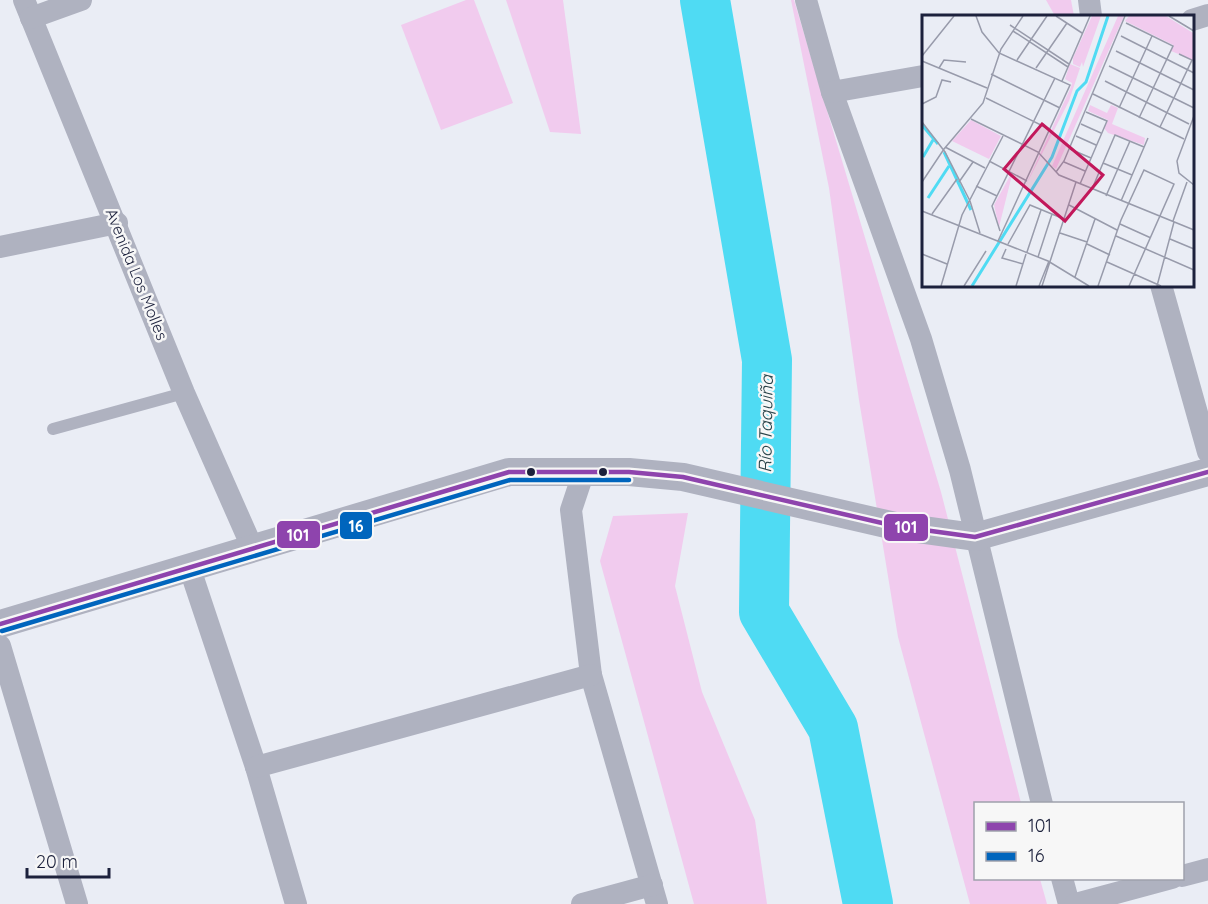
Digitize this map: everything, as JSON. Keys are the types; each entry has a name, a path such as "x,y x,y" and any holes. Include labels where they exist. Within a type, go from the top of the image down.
{"street":[{"path":"28,9 81,0"},
{"path":"806,0 832,92 921,339 960,470 1041,802"},
{"path":"1089,0 1091,15"},
{"name":"Avenida Los Molles","path":"28,9 117,223 184,393 252,547"},
{"path":"1193,19 1208,15"},
{"path":"832,92 922,76"},
{"path":"0,247 117,223"},
{"path":"1161,286 1208,452"},
{"path":"582,904 655,894 591,675 571,510 584,471"},
{"path":"0,624 509,472 629,472 683,477 895,526 975,537 1208,472"},
{"path":"189,566 256,767 296,904"},
{"path":"0,646 77,904"},
{"path":"256,767 591,675"},
{"path":"1184,875 1208,869"},
{"path":"1062,880 1069,904"},
{"path":"1075,904 1168,880"}],"lane":[{"path":"53,429 184,393"}],"shaded area":[{"path":"466,0 474,0 513,103 441,130 401,25"},
{"path":"506,0 563,0 581,134 550,132"},
{"path":"791,0 794,0 941,492 1021,802 974,802 974,880 1040,880 1047,904 970,904 898,637 859,400 829,188"},
{"path":"1046,0 1071,0 1074,15 1054,15"},
{"path":"688,513 675,586 702,692 755,820 767,904 694,904 600,561 613,516"}],"waterway":[{"name":"Río Taquiña","path":"705,0 767,360 764,612 833,728 868,904"}],"transit line":[{"name":"101","path":"0,624 509,472 629,472 683,477 895,526 975,537 1208,472"},
{"name":"16","path":"2,631 510,480 629,480"}]}
